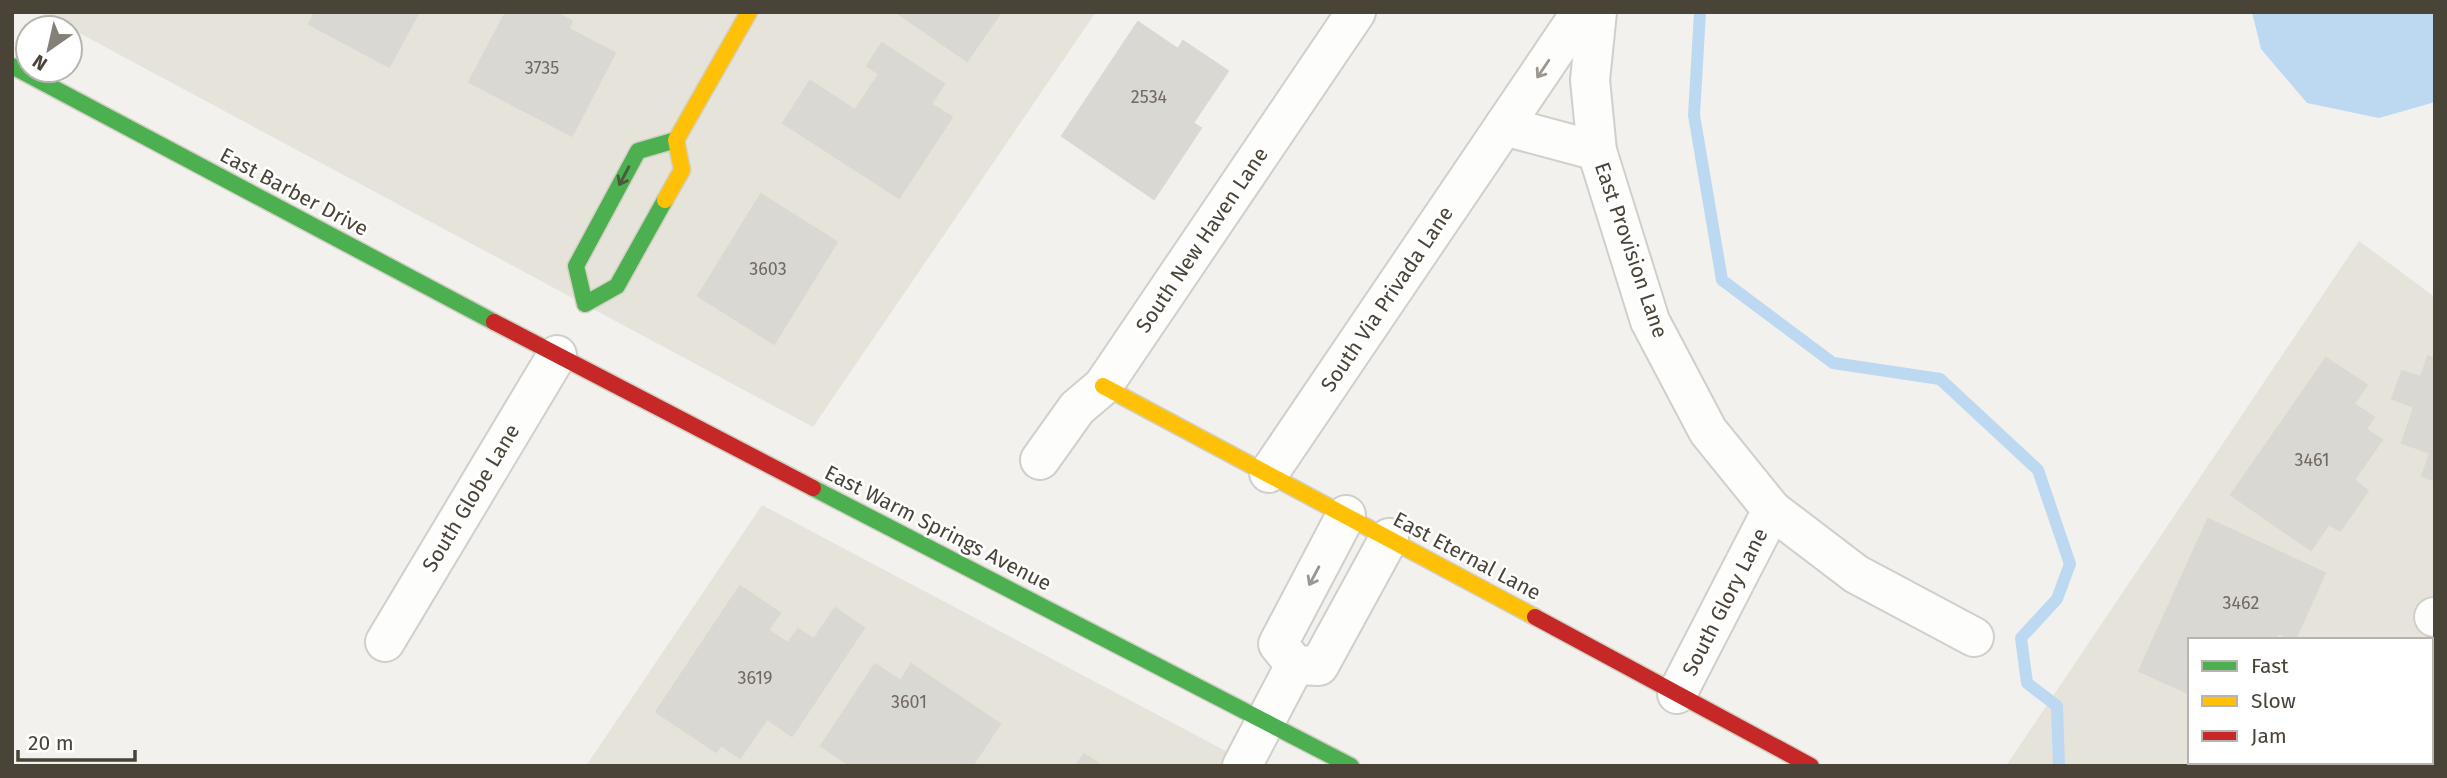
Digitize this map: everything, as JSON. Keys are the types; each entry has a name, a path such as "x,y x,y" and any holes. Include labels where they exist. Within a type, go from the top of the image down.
{"street":[{"path":"676,140 638,151 576,266 583,309 617,286 663,205 682,170 676,140 749,12"},
{"name":"South New Haven Lane","path":"1040,460 1077,408 1103,386 1356,12"},
{"name":"South Via Privada Lane","path":"1269,473 1581,12"},
{"name":"East Provision Lane","path":"1597,12 1590,80 1597,151 1650,321 1708,431 1772,510 1856,575 1974,637"},
{"name":"East Barber Drive","path":"12,65 560,350"},
{"path":"1504,126 1597,151"},
{"name":"South Globe Lane","path":"385,642 560,350"},
{"name":"East Warm Springs Avenue","path":"560,350 1351,766"},
{"name":"East Eternal Lane","path":"1103,386 1811,766"},
{"name":"South Glory Lane","path":"1677,694 1772,510"},
{"path":"1295,665 1279,643 1346,515"},
{"path":"1295,665 1319,666 1389,538"},
{"path":"1242,766 1295,665"}],"shaded area":[{"path":"40,12 1096,12 813,427 84,36 84,14"},
{"path":"2359,241 2435,297 2435,766 2006,766"},
{"path":"762,505 1254,766 586,766"}],"water":[{"path":"2252,12 2435,12 2435,102 2379,118 2307,103 2261,49"}],"building":[{"path":"315,12 419,12 389,67 309,24"},
{"path":"506,12 555,12 572,21 569,29 615,53 572,136 469,82"},
{"path":"896,12 1001,12 967,61"},
{"path":"1138,22 1178,49 1183,41 1228,71 1193,123 1201,128 1154,199 1062,136"},
{"path":"882,43 944,84 931,104 952,117 899,198 783,123 810,81 855,110 879,74 867,66"},
{"path":"761,194 837,242 774,344 698,296"},
{"path":"2428,356 2435,359 2435,481 2422,476 2430,453 2402,443 2414,407 2392,399 2402,371 2421,377"},
{"path":"2326,358 2367,385 2354,404 2374,417 2366,429 2382,440 2354,480 2368,491 2340,531 2329,524 2311,550 2231,495"},
{"path":"2208,519 2325,573 2296,638 2278,633 2276,638 2188,638 2188,693 2139,671"},
{"path":"740,586 780,613 768,630 788,643 798,629 814,639 835,608 864,628 792,736 767,719 740,758 721,745 716,752 656,712"},
{"path":"875,664 901,681 911,664 1000,724 972,766 851,766 821,746"},
{"path":"1084,754 1102,766 1076,766"},
{"path":"2238,764 2358,764 2357,766"}],"waterway":[{"path":"1700,12 1694,115 1722,280 1833,363 1940,379 2038,470 2070,564 2057,599 2021,638 2027,683 2057,706 2059,766"}],"traffic: fast":[{"path":"12,66 494,322"},
{"path":"665,200 617,286 585,304 576,266 638,151 676,140"},
{"path":"813,488 1351,766"}],"traffic: slow":[{"path":"665,200 682,170 676,140 749,12"},
{"path":"1103,386 1535,617"}],"traffic: jam":[{"path":"494,322 813,488"},
{"path":"1535,617 1811,766"}]}
